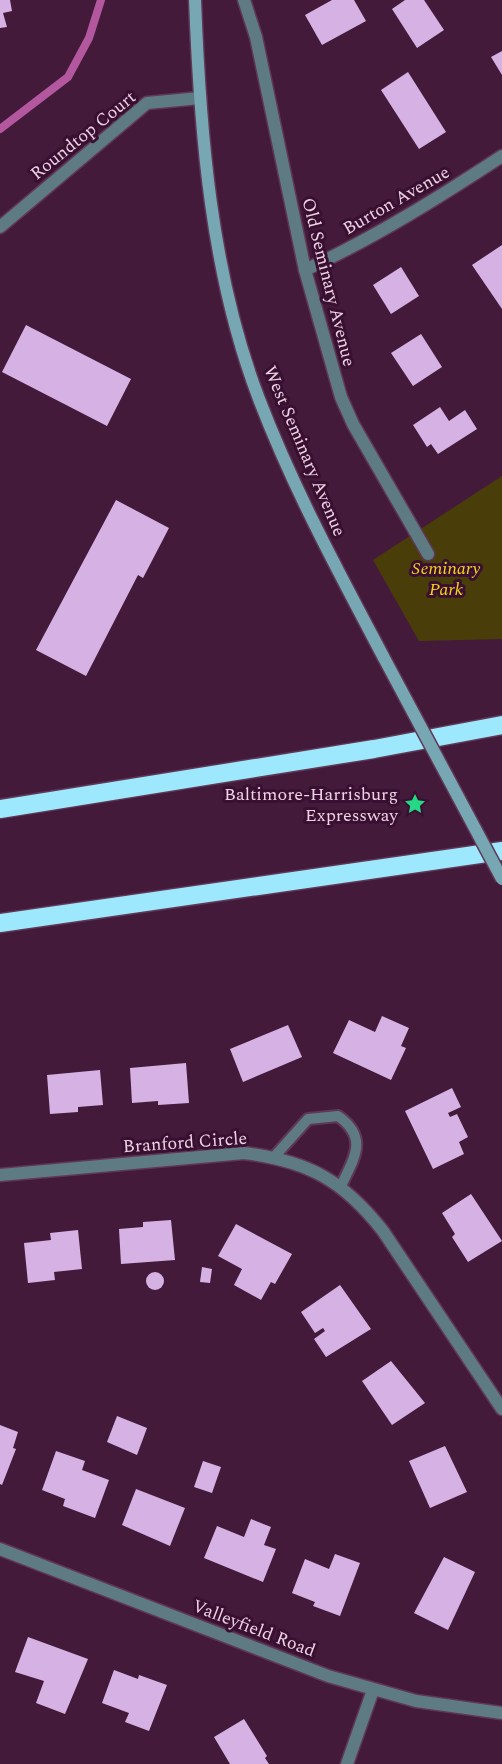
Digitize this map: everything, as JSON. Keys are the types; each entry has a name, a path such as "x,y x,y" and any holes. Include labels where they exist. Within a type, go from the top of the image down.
{"highway":[{"path":"0,809 374,749 502,725"},
{"path":"0,923 502,851"}],"main road":[{"name":"West Seminary Avenue","path":"195,0 200,98 226,281 258,398 310,513 384,658 502,879"}],"street":[{"name":"Old Seminary Avenue","path":"244,0 256,37 305,270 341,397 353,424 428,554"},
{"name":"Roundtop Court","path":"0,227 147,103 200,98"},
{"name":"Burton Avenue","path":"305,270 341,253 416,210 502,156"},
{"name":"Branford Circle","path":"0,1175 244,1153 274,1157 322,1173 342,1186 364,1206 502,1409"},
{"name":"Valleyfield Road","path":"0,1549 328,1676 416,1701 502,1713"},
{"path":"347,1764 373,1690"}],"lane":[{"path":"274,1157 308,1119 338,1116 350,1125 356,1137 357,1152 342,1186"}],"green space":[{"name":"Seminary Park","path":"502,476 502,639 419,641 373,560"}],"building":[{"path":"0,0 10,0 12,11 3,13 7,27 0,28"},
{"path":"332,0 354,0 366,21 322,45 305,15"},
{"path":"405,0 424,0 444,30 417,48 392,9"},
{"path":"502,51 502,75 491,57"},
{"path":"408,72 446,132 419,149 381,90"},
{"path":"502,245 502,309 472,265"},
{"path":"401,267 419,296 391,314 373,285"},
{"path":"26,325 131,379 107,426 2,372"},
{"path":"421,334 442,367 413,386 391,353"},
{"path":"440,407 449,421 465,410 477,429 438,454 431,444 427,447 413,425"},
{"path":"116,500 169,528 143,578 138,575 86,676 36,650"},
{"path":"382,1016 409,1028 401,1046 406,1048 391,1080 333,1053 349,1020 375,1032"},
{"path":"288,1025 302,1057 243,1082 230,1049"},
{"path":"186,1063 189,1103 158,1105 158,1101 132,1103 130,1068"},
{"path":"100,1070 103,1105 78,1107 78,1112 50,1114 47,1075"},
{"path":"452,1088 461,1107 448,1113 450,1117 457,1114 468,1137 459,1142 464,1154 433,1169 405,1111"},
{"path":"471,1194 502,1241 468,1262 452,1237 455,1234 442,1213"},
{"path":"171,1220 175,1260 121,1264 119,1229 143,1227 143,1222"},
{"path":"236,1224 292,1254 275,1284 271,1282 261,1300 234,1285 242,1269 218,1256"},
{"path":"78,1230 82,1269 54,1272 55,1280 28,1283 24,1243 51,1240 50,1233"},
{"path":"202,1267 212,1269 210,1283 200,1282"},
{"path":"155,1272 161,1275 164,1281 161,1287 155,1290 149,1287 146,1281 149,1275"},
{"path":"340,1285 371,1329 326,1357 314,1339 325,1331 323,1328 315,1333 301,1312"},
{"path":"391,1361 425,1403 392,1425 362,1381"},
{"path":"117,1416 147,1428 137,1455 107,1442"},
{"path":"0,1425 18,1432 13,1448 16,1449 2,1485 0,1484"},
{"path":"445,1446 467,1492 430,1508 409,1461"},
{"path":"56,1451 85,1461 82,1470 109,1480 95,1518 63,1506 65,1499 42,1490"},
{"path":"203,1461 221,1467 212,1493 194,1487"},
{"path":"136,1489 185,1508 170,1546 122,1525"},
{"path":"251,1519 271,1527 264,1545 276,1549 263,1582 204,1558 217,1526 244,1537"},
{"path":"335,1554 360,1563 340,1616 313,1606 315,1602 292,1593 305,1559 329,1569"},
{"path":"444,1557 475,1572 448,1630 414,1613"},
{"path":"28,1637 88,1659 65,1714 36,1703 44,1681 15,1672"},
{"path":"114,1670 138,1679 139,1675 167,1685 149,1731 125,1722 129,1713 102,1703"},
{"path":"244,1719 267,1756 265,1758 269,1764 230,1764 214,1737"}],"waterway":[{"path":"0,129 68,77 89,38 101,0"}],"place":[{"name":"Baltimore-Harrisburg Expressway","path":"415,804"}]}
